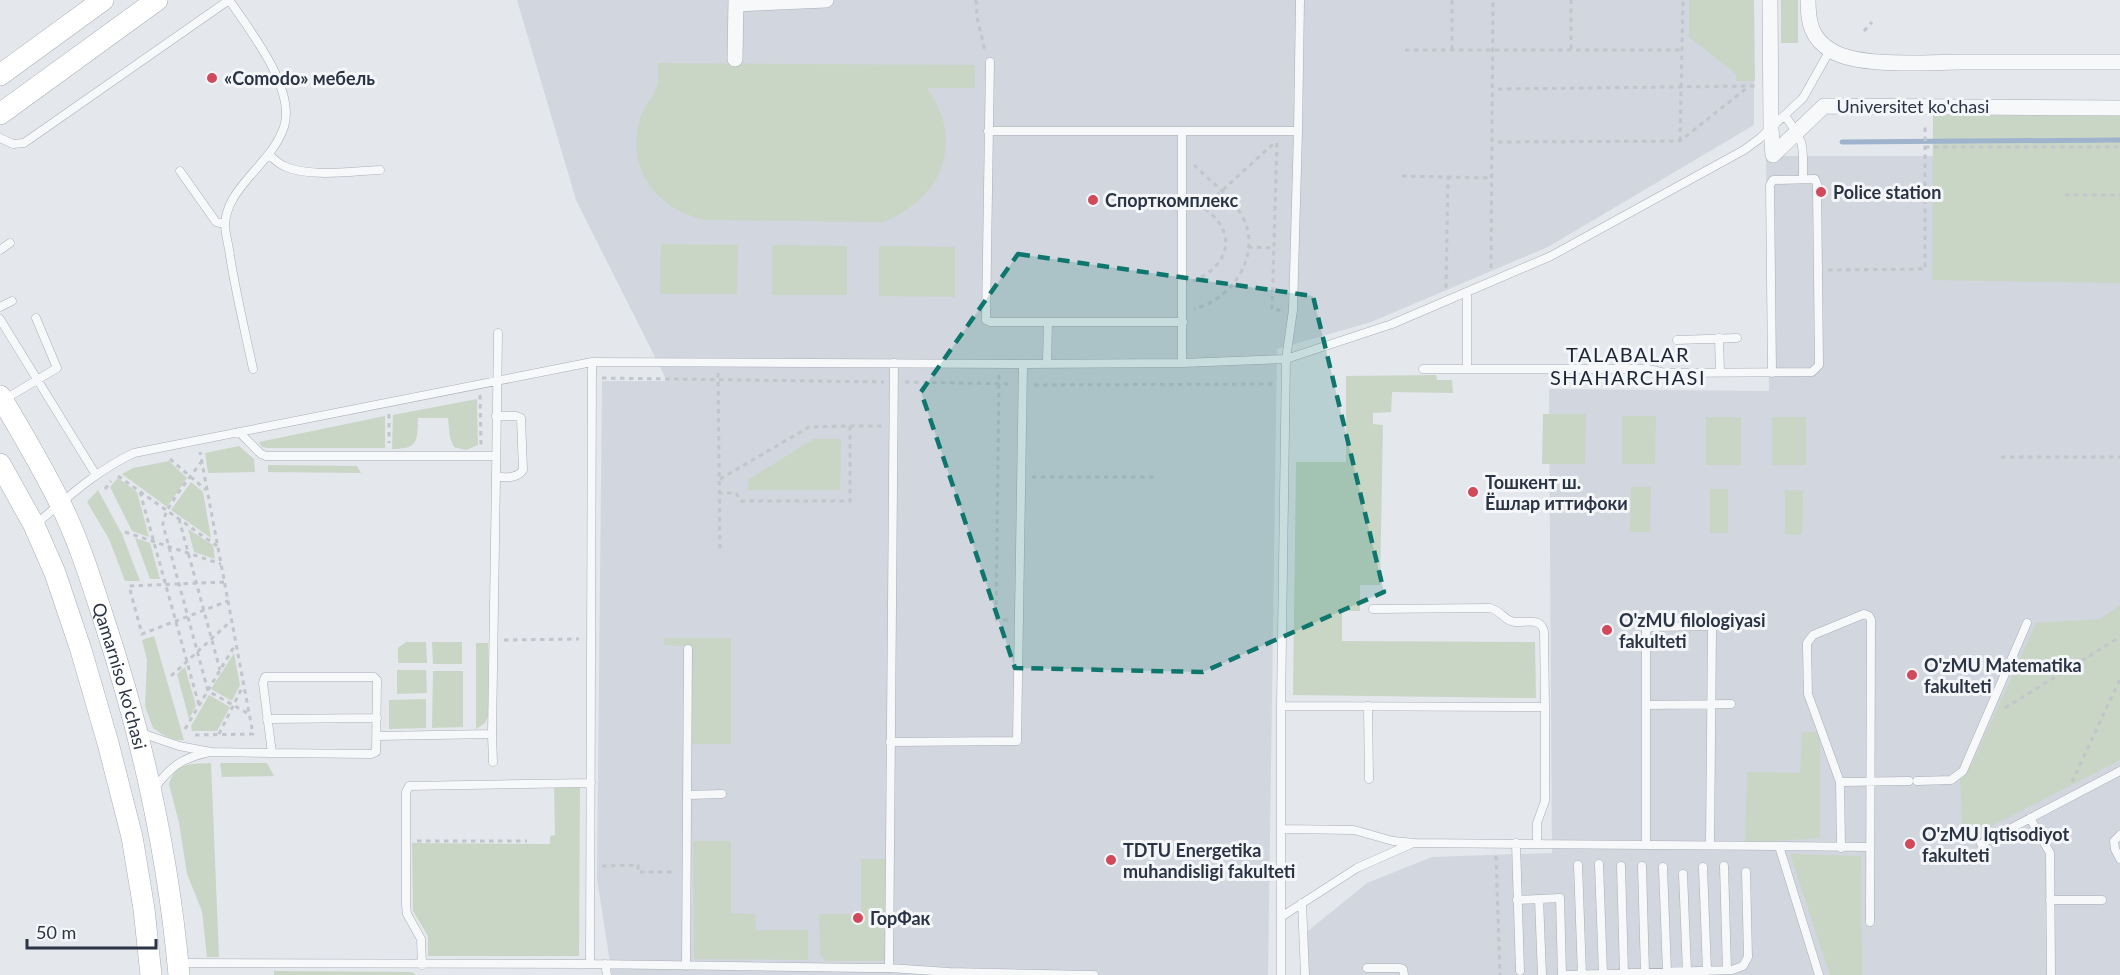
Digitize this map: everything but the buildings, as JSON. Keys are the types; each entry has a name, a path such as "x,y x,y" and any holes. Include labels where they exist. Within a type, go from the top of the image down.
{"main road":[{"path":"0,75 103,0"},
{"path":"0,114 157,0"},
{"name":"Qamarniso ko'chasi","path":"1,398 60,504 78,545 117,659 137,731 159,829 178,969"},
{"name":"Qamarniso ko'chasi","path":"0,464 34,525 70,614 111,753 132,837 152,975"}],"street":[{"path":"735,59 736,2 826,0"},
{"name":"Universitet ko'chasi","path":"1770,0 1773,155 1824,106 2120,108"},
{"path":"1808,0 1808,21 1816,37 1830,50 1844,57 1887,63 2120,62"}],"lane":[{"path":"0,138 13,144 24,142 229,0 275,69 286,116 276,146 238,191 231,202 225,224 253,369"},
{"path":"1281,975 1281,706 1286,359 1293,310 1300,0"},
{"path":"34,525 96,475 134,453 592,362 1047,364 1182,363 1286,359 1392,324 1551,256 1744,150 1771,129 1803,98 1830,50"},
{"path":"990,62 985,318 990,322 1183,322"},
{"path":"1785,116 1798,132 1803,144 1803,179"},
{"path":"988,131 1298,131"},
{"path":"1182,132 1182,363"},
{"path":"269,155 283,166 301,170 322,172 380,170"},
{"path":"180,171 216,222 225,224"},
{"path":"1423,369 1648,369 1665,373 1772,373 1812,372 1819,365 1817,184 1815,179 1773,180 1770,184 1772,373"},
{"path":"0,250 10,243"},
{"path":"1467,292 1467,369"},
{"path":"0,307 12,301"},
{"path":"1,398 57,368 36,318"},
{"path":"0,319 96,475"},
{"path":"1047,364 1048,322"},
{"path":"493,762 498,333"},
{"path":"1719,338 1720,372"},
{"path":"1677,340 1737,338"},
{"path":"590,964 592,362"},
{"path":"889,968 894,363"},
{"path":"890,742 1017,741 1023,364"},
{"path":"496,416 521,418 523,470 520,475 496,477"},
{"path":"239,432 261,454 266,456 496,456"},
{"path":"1373,609 1490,608 1498,610 1512,622 1538,622 1542,625 1544,631 1545,801 1537,823 1537,843"},
{"path":"1841,848 1840,782 1809,694 1807,643 1813,635 1864,614 1871,620 1870,922"},
{"path":"1840,782 1943,781 1957,777 1963,771 2027,623"},
{"path":"1646,844 1646,631 1649,627 1661,626 1707,626 1711,628 1710,845"},
{"path":"686,966 688,649"},
{"path":"137,731 179,746 211,752 272,753 371,754 377,749 377,680 374,677 268,677 263,679 272,753"},
{"path":"1646,705 1731,704"},
{"path":"1281,706 1545,706"},
{"path":"1368,706 1369,779"},
{"path":"267,719 377,718"},
{"path":"377,736 492,734"},
{"path":"151,793 172,766 190,756 211,752"},
{"path":"1981,844 2120,771"},
{"path":"422,965 421,939 407,914 406,905 406,792 409,786 591,783"},
{"path":"687,795 722,795"},
{"path":"2030,818 2049,848 2051,975"},
{"path":"1281,829 1354,830 1393,841 1415,843 1869,847"},
{"path":"2120,835 2114,842 2120,859"},
{"path":"1281,917 1362,865 1415,843"},
{"path":"1516,843 1520,971"},
{"path":"1779,846 1819,975"},
{"path":"1599,864 1603,974"},
{"path":"1578,865 1582,975"},
{"path":"1621,866 1624,973"},
{"path":"1642,866 1646,973"},
{"path":"1724,866 1727,970"},
{"path":"1663,867 1667,972"},
{"path":"1703,867 1707,971"},
{"path":"1568,975 1727,970 1743,966 1748,957 1746,873"},
{"path":"1683,874 1687,972"},
{"path":"1518,900 1560,898 1562,975"},
{"path":"1539,899 1542,975"},
{"path":"2050,900 2102,900"},
{"path":"1302,903 1305,975"},
{"path":"178,969 605,964 868,972 889,968 950,973 1094,975"},
{"path":"605,964 607,975"},
{"path":"1367,968 1400,968 1403,969 1404,975"}],"path":[{"path":"976,0 980,32 990,62"},
{"path":"1452,0 1452,50"},
{"path":"1491,282 1493,0"},
{"path":"1571,0 1571,50"},
{"path":"1680,141 1683,0"},
{"path":"1864,31 1872,22"},
{"path":"1405,50 1682,50"},
{"path":"1498,89 1772,85"},
{"path":"1498,142 1680,141 1750,86"},
{"path":"1818,270 1925,269 1925,131"},
{"path":"1203,207 1277,141 1272,310 1293,310"},
{"path":"1925,146 2120,147"},
{"path":"1183,154 1234,205 1245,221 1248,232 1248,247 1240,274 1225,294 1204,306 1183,310"},
{"path":"1402,176 1490,178"},
{"path":"1445,302 1448,177"},
{"path":"1183,189 1221,226 1224,234 1222,257 1212,271 1206,276 1183,283"},
{"path":"2065,195 2120,195"},
{"path":"1248,247 1274,248"},
{"path":"592,377 1023,385 1275,384 1275,361"},
{"path":"718,362 720,552"},
{"path":"1000,364 996,620 1018,620"},
{"path":"480,395 481,456"},
{"path":"389,412 389,456"},
{"path":"720,493 736,493 741,501 850,501 850,426"},
{"path":"720,479 809,427 894,426"},
{"path":"189,453 210,449"},
{"path":"187,736 253,734 200,451"},
{"path":"179,456 169,458 207,491"},
{"path":"2001,457 2120,457"},
{"path":"202,461 163,520 208,691 249,714"},
{"path":"105,489 121,471"},
{"path":"116,475 218,546"},
{"path":"1021,477 1157,477"},
{"path":"140,492 199,705"},
{"path":"180,519 220,670"},
{"path":"125,532 221,564"},
{"path":"224,582 129,586 142,634 228,601"},
{"path":"171,675 232,621"},
{"path":"1985,720 2120,637"},
{"path":"494,640 592,639"},
{"path":"185,729 236,644"},
{"path":"2064,800 2120,679"},
{"path":"219,735 243,685"},
{"path":"406,841 527,841"},
{"path":"1495,843 1500,975"},
{"path":"591,866 638,865 638,872 687,872"}],"highlighted area":[{"path":"1018,254 1313,296 1384,592 1203,672 1015,668 921,392"}],"shaded area":[{"path":"517,0 1754,0 1754,125 1548,247 1371,322 1277,349 1268,975 612,975 597,879 602,381 667,381 576,200"},
{"path":"1766,156 2120,156 2120,975 1302,975 1303,935 1367,883 1432,857 1552,853 1549,389 1769,391"}],"green space":[{"path":"1689,0 1754,0 1755,81 1736,81 1736,74 1689,37"},
{"path":"1781,0 1798,0 1798,43 1781,43"},
{"path":"658,63 975,65 975,88 927,88 938,108 945,128 946,147 942,166 934,183 921,198 904,212 884,222 707,220 674,208 660,198 649,185 637,155 640,119 657,86"},
{"path":"1933,115 2120,116 2120,283 1932,280"},
{"path":"661,244 738,245 737,294 660,294"},
{"path":"772,245 847,246 847,295 772,295"},
{"path":"879,246 955,247 955,297 879,296"},
{"path":"1436,375 1437,380 1452,380 1453,393 1392,392 1391,412 1373,413 1373,424 1383,425 1380,585 1360,585 1360,611 1342,611 1342,641 1535,642 1536,698 1293,695 1296,462 1346,462 1346,376"},
{"path":"477,399 478,445 466,450 454,447 450,438 448,418 418,418 415,442 401,449 392,449 393,415"},
{"path":"1543,414 1586,414 1585,464 1542,464"},
{"path":"385,416 385,448 267,448 262,447 259,442"},
{"path":"1622,416 1656,416 1655,464 1622,464"},
{"path":"1706,417 1741,417 1741,465 1706,465"},
{"path":"1772,417 1806,417 1806,465 1772,465"},
{"path":"813,439 841,439 840,490 748,490 748,480"},
{"path":"239,446 254,459 255,472 208,473 205,453"},
{"path":"169,461 187,478 167,507 122,474 133,468"},
{"path":"268,465 357,466 361,473 268,472"},
{"path":"118,478 137,492 149,537 132,531 110,487"},
{"path":"191,482 203,492 211,538 171,510"},
{"path":"1631,487 1651,487 1650,532 1630,532"},
{"path":"1710,489 1728,489 1728,533 1710,533"},
{"path":"98,490 122,534 140,581 125,581 109,539 87,502"},
{"path":"1785,490 1803,491 1802,535 1785,534"},
{"path":"188,529 213,545 215,559 194,552"},
{"path":"135,538 150,543 160,579 150,579"},
{"path":"2120,605 2120,760 1963,841 1960,779 1972,764 2036,623 2100,619"},
{"path":"154,636 184,740 172,739 153,728 145,706 147,660 142,640"},
{"path":"664,638 731,638 731,744 692,744 692,646 664,645"},
{"path":"406,642 426,642 427,663 398,663 398,648"},
{"path":"432,642 462,642 462,664 433,664"},
{"path":"476,643 488,643 489,714 485,723 476,729"},
{"path":"234,653 240,685 232,701 211,689"},
{"path":"185,667 196,706 189,719 177,674"},
{"path":"397,670 426,670 427,693 397,694"},
{"path":"433,671 463,671 463,727 432,728"},
{"path":"209,695 230,707 217,731 192,731 191,726"},
{"path":"426,699 426,728 389,729 389,700"},
{"path":"1802,732 1820,732 1820,838 1745,843 1747,772 1800,773"},
{"path":"211,763 219,957 207,957 202,911 187,874 179,823 169,784 180,768 191,764"},
{"path":"220,763 267,763 274,776 222,777"},
{"path":"554,787 580,787 579,956 428,956 428,936 413,911 412,843 550,844 550,836 555,835"},
{"path":"693,841 731,841 731,913 755,914 756,930 808,930 808,960 694,959"},
{"path":"1790,854 1861,856 1862,975 1830,975"},
{"path":"861,859 887,859 886,959 882,961 825,961 820,954 819,914 856,914 856,923 861,923"},
{"path":"274,971 412,972 416,975 274,975"}],"waterway":[{"path":"1842,142 2120,140"}],"place":[{"name":"«Comodo» мебель","path":"212,78"},
{"name":"Police station","path":"1821,192"},
{"name":"Спорткомплекс","path":"1093,200"},
{"name":"Тошкент ш. Ёшлар иттифоки","path":"1473,492"},
{"name":"O'zMU filologiyasi fakulteti","path":"1607,630"},
{"name":"O'zMU Matematika fakulteti","path":"1912,675"},
{"name":"O'zMU Iqtisodiyot fakulteti","path":"1910,844"},
{"name":"TDTU Energetika muhandisligi fakulteti","path":"1111,860"},
{"name":"ГорФак","path":"858,918"}],"district":[{"name":"TALABALAR SHAHARCHASI","path":"1628,366"}]}
